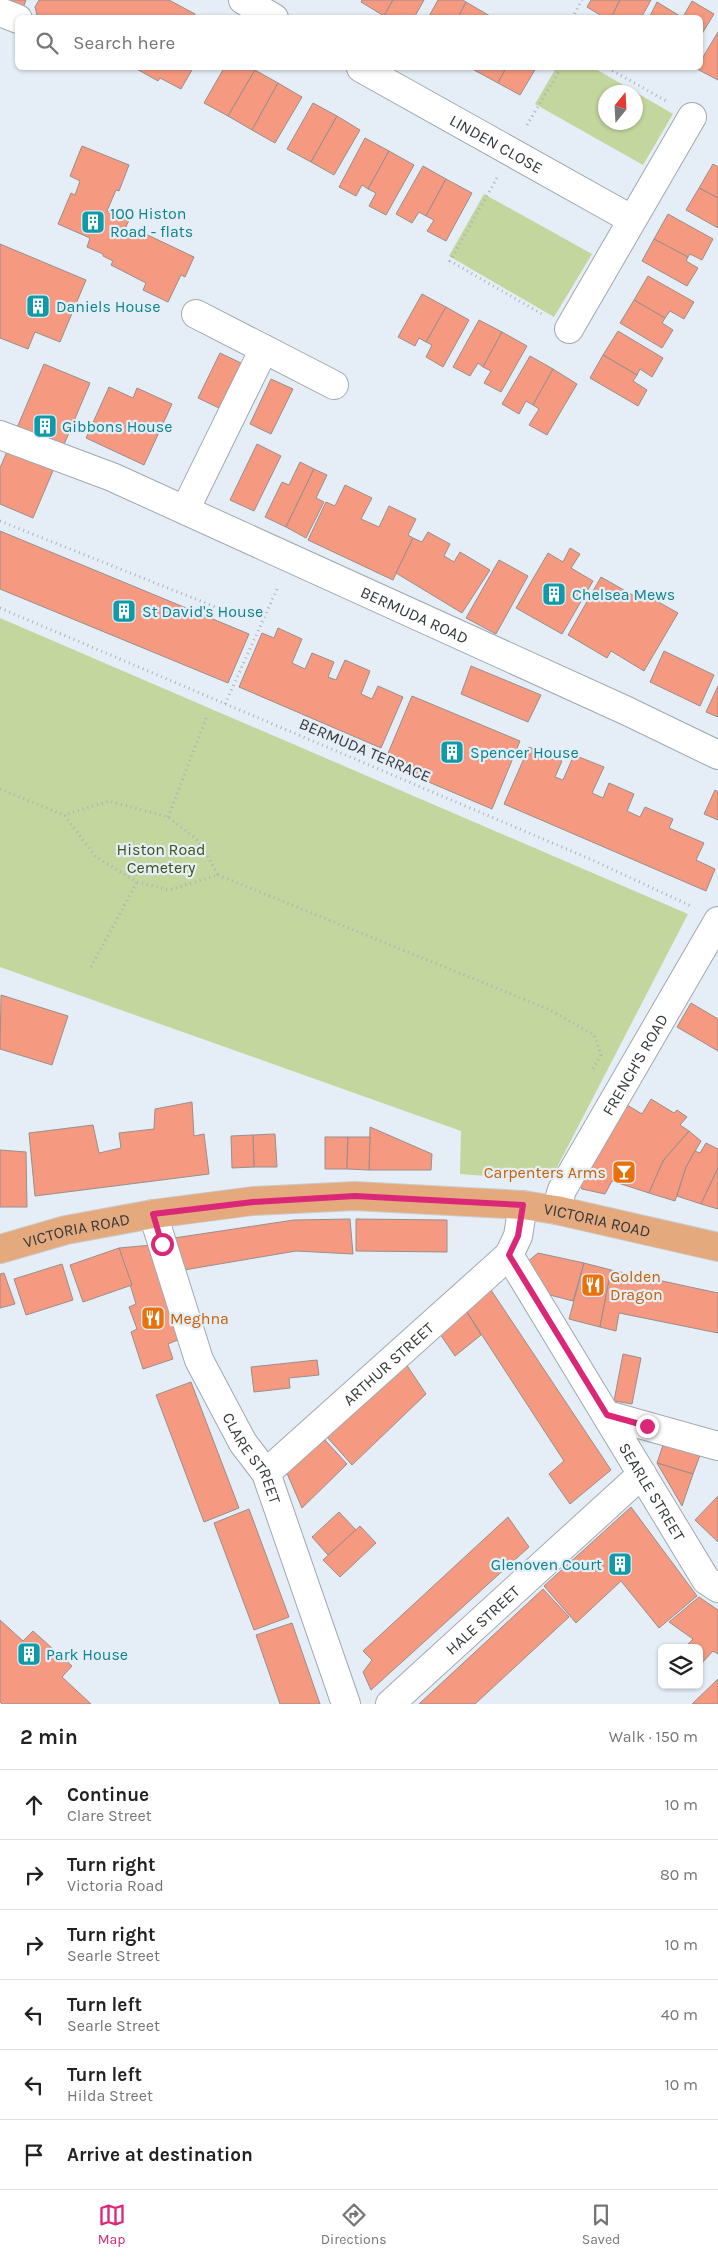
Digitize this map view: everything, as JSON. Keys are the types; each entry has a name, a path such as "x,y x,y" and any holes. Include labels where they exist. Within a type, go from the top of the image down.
{"main road":[{"name":"VICTORIA ROAD","path":"0,1249 66,1230 153,1214 253,1202 355,1196 523,1205 556,1210 718,1247"}],"street":[{"path":"243,0 269,15"},
{"path":"0,12 15,18"},
{"name":"LINDEN CLOSE","path":"365,70 631,220"},
{"path":"569,329 692,117"},
{"path":"196,314 334,385"},
{"path":"186,510 264,349"},
{"name":"BERMUDA ROAD","path":"0,434 112,476 718,755"},
{"name":"FRENCH'S ROAD","path":"556,1210 562,1190 718,921"},
{"path":"509,1255 518,1236 523,1205"},
{"name":"CLARE STREET","path":"153,1214 199,1360 242,1443 266,1473 346,1704"},
{"name":"SEARLE STREET","path":"509,1255 706,1580 718,1588"},
{"name":"ARTHUR STREET","path":"266,1473 509,1255"},
{"path":"607,1415 718,1446"},
{"name":"HALE STREET","path":"390,1704 642,1474"}],"path":[{"path":"574,15 582,0"},
{"path":"560,70 510,153 450,261 569,329"},
{"path":"611,70 692,117"},
{"path":"0,521 238,616"},
{"path":"225,704 291,557"},
{"name":"BERMUDA TERRACE","path":"0,608 590,859 688,904 718,921"},
{"path":"168,817 207,716"},
{"path":"0,789 64,814 96,856 137,882 169,890 218,875 548,1008 594,1034"},
{"path":"64,814 109,801 168,817 199,840 218,875"},
{"path":"91,967 137,882"}],"green space":[{"path":"555,70 597,70 623,85 598,85 598,130 643,130 643,96 673,114 643,165 535,104"},
{"path":"484,194 592,254 554,317 449,256"},
{"name":"Histon Road Cemetery","path":"0,618 688,914 552,1177 540,1180 460,1174 461,1131 0,967"}],"building":[{"path":"2,0 26,0 23,8"},
{"path":"39,0 169,0 195,14 37,15 35,7"},
{"path":"362,0 393,0 385,15 361,2"},
{"path":"393,0 424,0 416,15 385,15"},
{"path":"438,0 463,0 466,2 460,15 430,15"},
{"path":"591,0 620,0 612,15 600,15 587,7"},
{"path":"620,0 651,0 643,15 612,15"},
{"path":"692,1 714,14 703,32 703,15 684,15"},
{"path":"466,2 488,15 460,15"},
{"path":"657,2 678,15 650,15"},
{"path":"718,32 718,80 699,70 703,70 703,57"},
{"path":"139,70 192,70 181,89 160,78 158,81"},
{"path":"223,70 255,70 228,116 204,103"},
{"path":"255,70 278,83 252,130 228,116"},
{"path":"474,70 505,70 498,83"},
{"path":"505,70 535,70 520,95 498,83"},
{"path":"278,83 302,97 275,143 252,130"},
{"path":"313,103 337,116 311,162 287,149"},
{"path":"337,116 360,130 334,175 311,162"},
{"path":"365,138 389,151 368,189 362,185 356,196 339,187"},
{"name":"100 Histon Road - flats","path":"82,146 129,165 119,191 116,190 107,211 129,220 125,229 131,231 133,228 194,257 185,277 181,275 168,302 143,290 146,283 111,265 113,261 87,247 90,238 58,224 71,193 75,195 80,181 70,176"},
{"path":"389,151 414,165 386,215 369,206 376,193 368,189"},
{"path":"713,164 718,167 718,198 699,188"},
{"path":"423,166 446,179 426,216 419,212 412,223 396,214"},
{"path":"446,179 472,193 446,241 427,231 434,220 426,216"},
{"path":"699,188 718,198 718,228 686,210"},
{"path":"668,214 713,239 702,260 690,254 688,257 654,239"},
{"path":"654,239 688,257 686,261 698,268 687,286 642,261"},
{"name":"Daniels House","path":"0,244 86,280 60,342 35,332 28,349 0,338"},
{"path":"648,276 694,302 684,319 670,311 665,318 634,300"},
{"path":"422,294 446,307 426,342 419,338 415,346 398,337"},
{"path":"634,300 665,318 662,323 673,330 662,348 620,323"},
{"path":"446,307 469,320 443,367 426,357 432,345 426,342"},
{"path":"479,320 502,332 483,367 478,363 470,376 453,367"},
{"path":"618,331 663,358 652,377 640,369 637,375 603,355"},
{"path":"502,332 527,346 501,392 484,383 491,371 483,367"},
{"path":"220,353 241,363 219,408 198,398"},
{"path":"603,355 637,375 633,381 647,390 638,406 590,378"},
{"path":"530,356 553,369 533,405 526,401 519,414 502,404"},
{"name":"Gibbons House","path":"44,364 90,383 33,518 0,504 0,468"},
{"path":"553,369 577,384 547,435 529,425 539,409 533,405"},
{"path":"271,379 293,389 271,434 250,424"},
{"path":"109,387 133,398 137,388 172,404 144,465 86,438"},
{"path":"257,444 281,456 254,511 230,500"},
{"path":"300,462 314,469 286,527 265,517 282,482 289,485"},
{"path":"314,469 327,475 316,498 324,502 306,538 286,527"},
{"path":"345,485 372,498 361,519 379,527 389,506 416,519 408,535 413,538 393,580 308,540 326,502 335,506"},
{"name":"St David's House","path":"0,531 249,634 228,683 0,589"},
{"path":"428,532 450,544 444,556 454,562 460,552 490,570 462,613 396,573 413,538 422,542"},
{"name":"Chelsea Mews","path":"570,548 580,554 571,568 593,581 562,634 516,608 548,553 563,562"},
{"path":"499,560 528,576 496,634 466,618"},
{"path":"601,577 636,597 639,591 678,613 644,671 611,651 607,658 568,635"},
{"path":"278,628 302,639 292,663 305,669 312,653 334,662 328,677 336,680 345,660 370,671 361,694 372,699 378,686 403,697 381,748 239,687 262,633 274,638"},
{"path":"664,651 714,675 700,706 650,682"},
{"path":"471,666 541,695 528,722 461,694"},
{"path":"718,686 718,717 706,712"},
{"name":"Spencer House","path":"412,696 520,741 492,809 384,763"},
{"path":"529,747 562,761 555,777 563,780 574,755 604,767 592,793 603,798 609,783 634,794 627,811 640,817 645,807 673,819 669,828 704,843 696,860 715,869 706,891 504,804"},
{"path":"715,790 718,792 718,820 704,814"},
{"path":"1,995 68,1016 52,1065 0,1049"},
{"path":"691,1003 718,1019 718,1051 677,1027"},
{"path":"651,1099 674,1113 677,1110 687,1117 680,1125 689,1131 663,1161 649,1193 612,1181 605,1194 582,1189 578,1182 627,1105 642,1114"},
{"path":"192,1102 194,1136 204,1134 209,1174 35,1196 29,1133 93,1125 99,1153 121,1148 119,1133 154,1129 155,1109"},
{"path":"370,1127 432,1154 431,1170 369,1170"},
{"path":"689,1131 701,1141 686,1167 675,1201 649,1193 663,1161"},
{"path":"275,1134 277,1167 254,1167 253,1135"},
{"path":"253,1135 254,1167 232,1168 231,1136"},
{"path":"325,1137 348,1137 347,1169 325,1169"},
{"path":"348,1137 370,1137 369,1170 347,1169"},
{"path":"706,1143 718,1149 718,1168 701,1204 677,1196 686,1167 695,1151 700,1153"},
{"path":"0,1150 26,1152 27,1207 0,1207"},
{"path":"718,1168 718,1209 701,1204"},
{"path":"350,1219 353,1254 296,1251 178,1271 174,1238 294,1220"},
{"path":"356,1219 447,1220 447,1252 356,1251"},
{"name":"Meghna","path":"152,1245 180,1339 168,1344 173,1359 143,1369 131,1332 137,1329 129,1307 136,1304 119,1248"},
{"path":"119,1248 132,1285 83,1302 70,1265"},
{"path":"538,1253 584,1263 573,1301 546,1294 526,1263"},
{"name":"Golden Dragon","path":"584,1263 611,1270 600,1327 569,1319"},
{"path":"62,1264 73,1300 26,1315 14,1279"},
{"path":"611,1270 718,1293 718,1333 619,1313 616,1331 600,1327"},
{"path":"4,1273 15,1304 0,1308 0,1274"},
{"path":"489,1287 611,1470 570,1504 549,1474 564,1461 465,1309"},
{"path":"465,1309 481,1335 455,1356 440,1334"},
{"path":"623,1354 641,1358 632,1404 614,1401"},
{"path":"317,1360 319,1375 289,1378 290,1388 254,1392 251,1367"},
{"path":"406,1364 426,1394 352,1465 327,1437"},
{"path":"191,1382 239,1508 204,1522 156,1395"},
{"path":"665,1439 702,1450 693,1474 657,1463"},
{"path":"325,1440 347,1464 302,1508 286,1471"},
{"path":"657,1463 693,1474 682,1506"},
{"path":"718,1496 718,1542 695,1520"},
{"name":"Glenoven Court","path":"631,1507 697,1596 659,1628 621,1581 576,1623 544,1586"},
{"path":"249,1509 289,1617 254,1630 214,1523"},
{"path":"339,1512 356,1530 328,1555 312,1537"},
{"path":"508,1517 529,1547 371,1690 363,1672 372,1660 363,1651"},
{"path":"360,1526 376,1543 340,1577 323,1560"},
{"path":"543,1589 569,1617 475,1704 419,1704"},
{"path":"699,1597 718,1610 718,1654 713,1651 703,1662 703,1644 688,1644 693,1639 669,1622"},
{"name":"Park House","path":"0,1620 23,1641 33,1631 72,1666 62,1677 91,1704 2,1704 0,1702"},
{"path":"292,1623 320,1704 280,1704 256,1635"},
{"path":"718,1679 718,1704 692,1704"}],"place":[{"name":"100 Histon Road - flats","path":"93,222"},
{"name":"Daniels House","path":"38,306"},
{"name":"Gibbons House","path":"45,426"},
{"name":"Chelsea Mews","path":"554,594"},
{"name":"St David's House","path":"124,611"},
{"name":"Spencer House","path":"452,752"},
{"name":"Carpenters Arms","path":"624,1172"},
{"name":"Golden Dragon","path":"593,1285"},
{"name":"Meghna","path":"153,1318"},
{"name":"Glenoven Court","path":"620,1564"},
{"name":"Park House","path":"29,1654"}],"route":[{"path":"162,1244 153,1214 253,1202 355,1196 428,1198 523,1205 518,1236 509,1255 607,1415 647,1426"}]}
